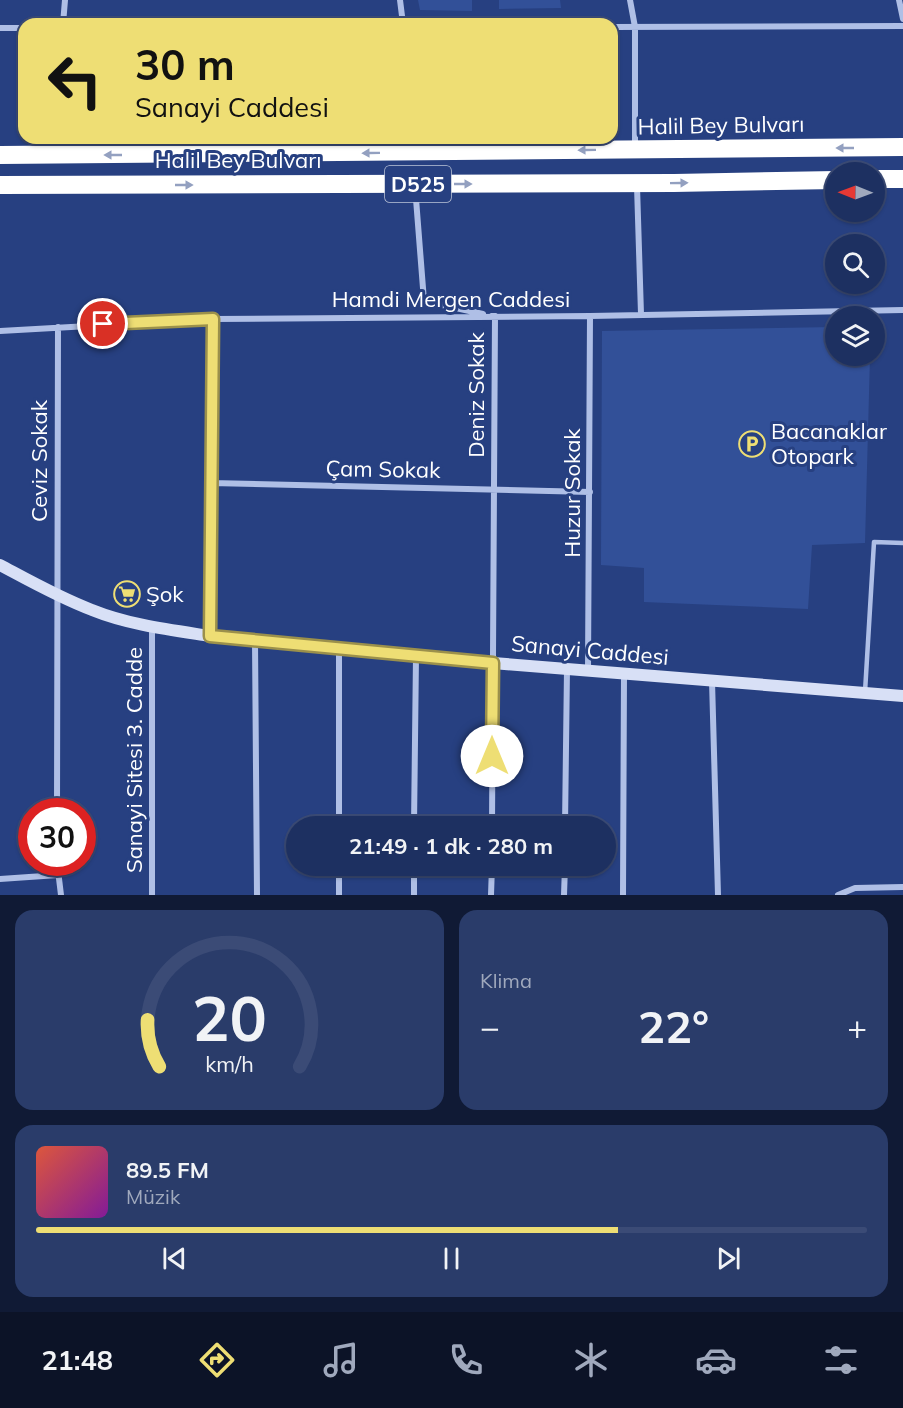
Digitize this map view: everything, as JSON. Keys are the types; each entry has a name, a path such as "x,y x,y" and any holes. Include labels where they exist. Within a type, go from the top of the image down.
{"highway":[{"name":"Halil Bey Bulvarı","path":"0,155 412,149 635,150 903,147"},
{"path":"885,180 903,179"},
{"name":"Halil Bey Bulvarı","path":"0,185 825,180"}],"street":[{"path":"64,18 65,0"},
{"path":"400,0 402,18"},
{"path":"630,0 635,27 635,150"},
{"path":"899,0 903,19"},
{"path":"618,27 903,26"},
{"path":"0,28 18,28"},
{"path":"637,183 641,314"},
{"name":"Deniz Sokak","path":"415,184 424,301 495,316 492,816"},
{"name":"Hamdi Mergen Caddesi","path":"0,331 213,319 591,316 903,310"},
{"name":"Huzur Sokak","path":"588,671 591,316"},
{"path":"210,636 213,319"},
{"name":"Ceviz Sokak","path":"57,798 58,327"},
{"name":"Çam Sokak","path":"211,483 590,492"},
{"name":"Sanayi Caddesi","path":"0,565 56,595 94,611 152,626 210,636 493,663 903,696"},
{"name":"Sanayi Sitesi 3. Cadde","path":"152,626 152,895"},
{"path":"255,641 257,895"},
{"path":"339,649 339,816"},
{"path":"414,816 416,656"},
{"path":"565,816 567,669"},
{"path":"623,895 624,674"},
{"path":"712,681 718,895"},
{"path":"0,879 35,876"},
{"path":"58,876 61,895"},
{"path":"339,876 339,895"},
{"path":"414,876 414,895"},
{"path":"491,895 492,876"},
{"path":"564,895 565,876"},
{"path":"838,895 855,888 903,887"}],"lane":[{"path":"865,693 874,542 903,543"}],"shaded area":[{"path":"418,0 472,0 472,11 420,10"},
{"path":"499,0 560,0 561,8 499,9"},
{"name":"Bacanaklar Otopark","path":"825,327 825,366 870,366 865,543 812,545 808,609 644,602 644,568 601,565 602,331"}],"place":[{"name":"Bacanaklar Otopark","path":"752,444"},
{"name":"Şok","path":"127,594"}],"route":[{"path":"103,324 213,319 210,636 493,663 492,756"}]}
